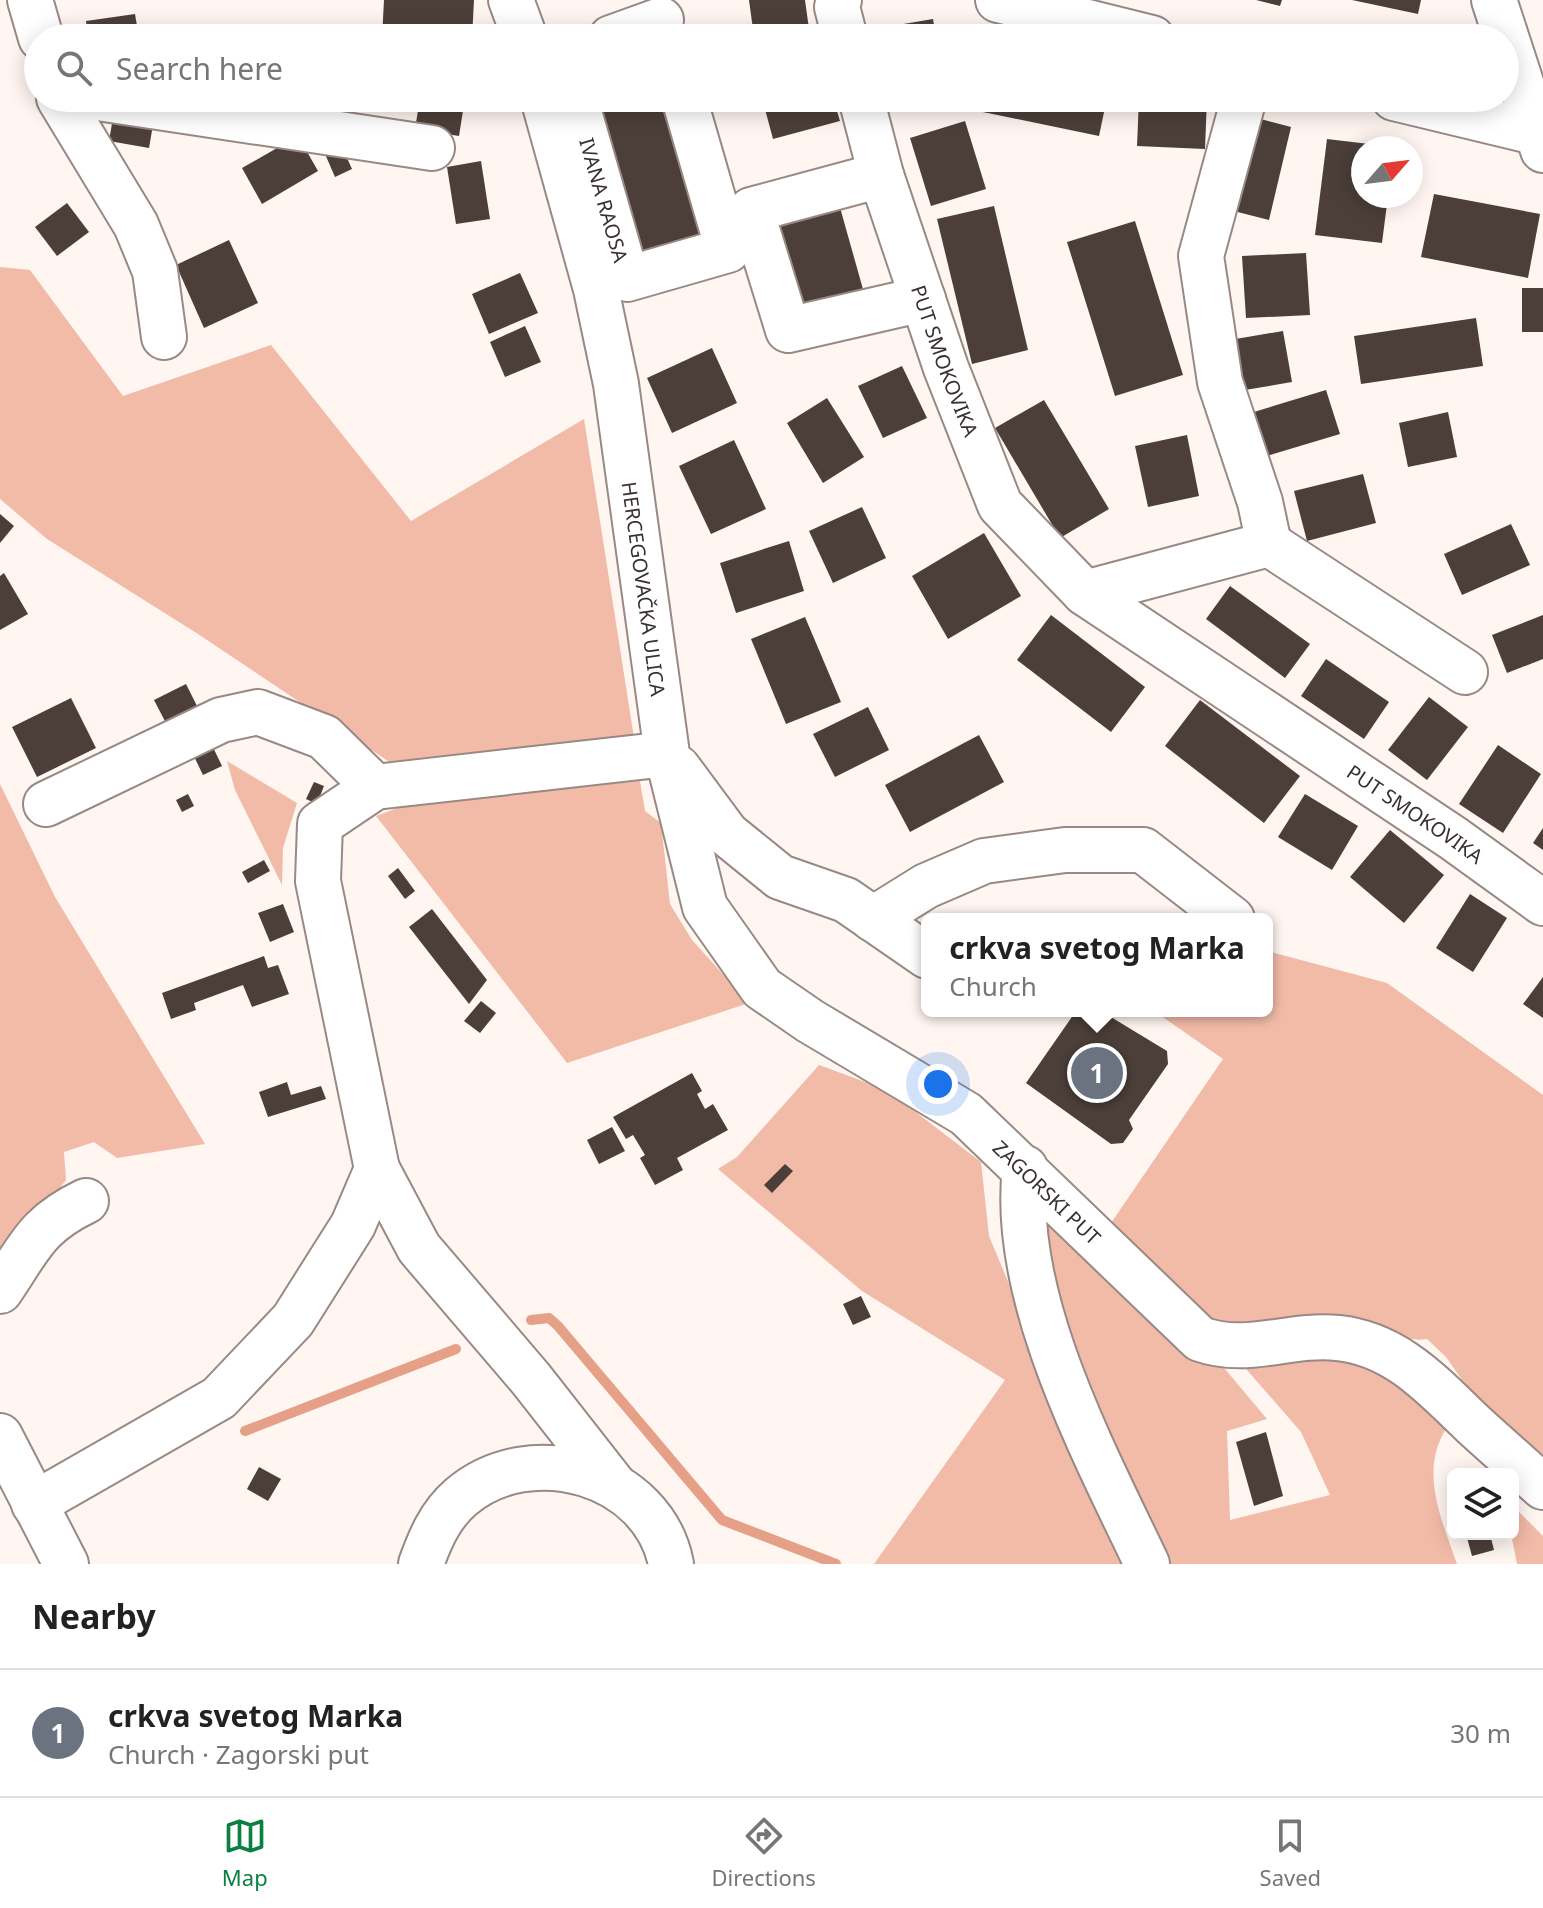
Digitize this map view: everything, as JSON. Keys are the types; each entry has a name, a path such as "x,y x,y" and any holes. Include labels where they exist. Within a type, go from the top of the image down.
{"street":[{"path":"30,0 37,24"},
{"path":"511,0 520,24"},
{"path":"839,0 837,7 841,24"},
{"path":"998,0 1095,24"},
{"path":"1494,0 1502,24"},
{"path":"1519,74 1541,139"},
{"path":"83,112 155,271 164,337"},
{"path":"166,112 432,148"},
{"name":"HERCEGOVAČKA ULICA","path":"547,112 596,289 616,384 667,754 727,834 780,877 846,900 921,952"},
{"name":"IVANA RAOSA","path":"579,112 627,279 728,250 688,112"},
{"name":"PUT SMOKOVIKA","path":"865,112 881,175 923,299 1000,505 1085,593 1453,838 1543,903"},
{"path":"1240,112 1201,256 1220,382 1260,502 1269,544 1465,672"},
{"path":"1444,112 1541,139"},
{"path":"881,175 751,210 788,330 923,299"},
{"path":"1085,593 1269,544"},
{"path":"46,804 221,720 258,712 324,737 375,787"},
{"path":"667,754 375,787 320,824 318,881 377,1169 419,1248 531,1379 614,1485 647,1513 668,1551 671,1564"},
{"name":"ZAGORSKI PUT","path":"667,754 705,907 762,988 810,1021 966,1114 1200,1339 1235,1348 1286,1338 1339,1338 1379,1348 1410,1365 1543,1487"},
{"path":"873,919 926,886 984,861 1065,850 1143,850 1224,913"},
{"path":"1025,1168 1021,1203 1030,1261 1049,1340 1081,1420 1147,1564"},
{"path":"34,1504 219,1398 293,1320 353,1225 377,1169"},
{"path":"0,1291 33,1239 55,1216 86,1201"},
{"path":"499,1475 524,1447 534,1417 531,1379"},
{"path":"0,1436 66,1564"},
{"path":"421,1564 433,1531 461,1497 499,1475 537,1466 577,1469 614,1485"}],"shaded area":[{"path":"0,267 30,270 123,396 271,345 411,521 584,419 634,738 397,767 198,634 47,539 0,499"},
{"path":"227,761 297,803 283,848 282,885 235,790"},
{"path":"640,781 645,811 661,823 670,904 692,940 749,1003 567,1063 376,816 406,805"},
{"path":"0,784 55,897 205,1144 117,1158 94,1142 64,1152 66,1180 0,1265"},
{"path":"1273,953 1387,983 1543,1095 1543,1463 1478,1403 1446,1357 1427,1339 1411,1339 1375,1325 1330,1318 1216,1322 1111,1223 1223,1059 1163,1017 1273,1017"},
{"path":"819,1065 887,1090 981,1162 989,1236 1126,1564 874,1564 1005,1380 862,1291 718,1169 737,1157"},
{"path":"1046,1216 1220,1363 1267,1419 1227,1431 1230,1520 1330,1495 1301,1432 1241,1363 1355,1354 1453,1419 1442,1436 1434,1472 1447,1540 1457,1564 1158,1564 1062,1350"},
{"path":"1519,1512 1543,1536 1543,1564 1517,1564 1512,1540 1519,1540"}],"building":[{"path":"384,0 474,0 473,24 383,24"},
{"path":"749,0 805,0 808,24 752,24"},
{"path":"1256,0 1282,0 1280,6"},
{"path":"1352,0 1421,0 1418,14"},
{"path":"135,14 137,24 86,24 86,21"},
{"path":"933,19 934,24 904,24"},
{"path":"114,112 154,119 149,148 109,141"},
{"path":"418,112 463,112 459,136 415,129"},
{"path":"590,112 663,112 703,237 637,258"},
{"path":"766,112 837,112 840,121 773,139"},
{"path":"983,112 1104,112 1099,136"},
{"path":"1138,112 1206,112 1205,149 1137,146"},
{"path":"1245,115 1291,127 1269,220 1222,208"},
{"path":"965,121 986,189 931,206 910,138"},
{"path":"298,136 318,171 262,204 242,168"},
{"path":"1327,139 1351,142 1351,208 1386,208 1382,243 1315,235"},
{"path":"342,147 352,169 335,177 325,154"},
{"path":"481,161 490,219 456,224 447,167"},
{"path":"1434,194 1540,214 1528,278 1421,257"},
{"path":"67,203 89,232 57,256 35,227"},
{"path":"839,204 866,300 801,315 773,224"},
{"path":"994,206 1028,350 972,364 937,219"},
{"path":"1135,221 1183,375 1115,396 1067,242"},
{"path":"229,240 258,303 204,328 176,265"},
{"path":"1306,253 1310,315 1246,318 1242,256"},
{"path":"520,273 538,313 489,334 472,294"},
{"path":"1522,288 1543,288 1543,332 1522,332"},
{"path":"1476,318 1483,366 1361,384 1354,336"},
{"path":"525,326 541,362 505,377 490,342"},
{"path":"1283,331 1292,382 1233,392 1224,341"},
{"path":"712,348 737,403 672,433 647,378"},
{"path":"902,366 927,418 883,438 858,386"},
{"path":"1326,390 1340,434 1267,456 1254,412"},
{"path":"827,398 864,457 823,483 787,423"},
{"path":"1044,400 1109,509 1060,538 995,428"},
{"path":"1448,412 1457,457 1408,467 1399,423"},
{"path":"1187,435 1199,496 1148,507 1135,446"},
{"path":"734,440 766,509 711,534 679,466"},
{"path":"1363,474 1376,523 1307,541 1294,491"},
{"path":"862,507 886,558 833,583 809,531"},
{"path":"0,514 14,526 0,543"},
{"path":"1511,524 1530,565 1462,595 1444,554"},
{"path":"984,533 1021,596 948,639 912,576"},
{"path":"789,541 804,591 736,613 720,563"},
{"path":"4,573 28,614 0,630 0,576"},
{"path":"1230,586 1310,644 1285,678 1206,619"},
{"path":"1051,615 1145,687 1111,732 1017,660"},
{"path":"1543,615 1543,659 1507,673 1492,635"},
{"path":"805,617 841,702 786,724 751,639"},
{"path":"1326,659 1389,702 1364,739 1301,696"},
{"path":"186,684 199,710 168,727 154,700"},
{"path":"1429,697 1468,727 1427,780 1388,750"},
{"path":"71,698 96,748 37,777 12,727"},
{"path":"1200,700 1300,776 1264,823 1165,746"},
{"path":"868,707 889,750 835,777 813,734"},
{"path":"979,735 1004,782 910,832 885,785"},
{"path":"209,739 222,766 203,775 190,748"},
{"path":"1498,745 1541,774 1503,833 1459,804"},
{"path":"314,782 324,786 317,804 306,799"},
{"path":"188,794 194,806 182,812 176,800"},
{"path":"1305,794 1358,826 1332,870 1278,837"},
{"path":"1543,828 1543,850 1533,843"},
{"path":"1390,830 1444,875 1404,923 1350,877"},
{"path":"264,860 270,871 248,883 242,872"},
{"path":"398,868 415,891 405,899 388,876"},
{"path":"1470,894 1507,918 1473,972 1436,948"},
{"path":"283,904 294,932 270,942 258,913"},
{"path":"432,909 487,980 469,1004 409,927"},
{"path":"264,956 268,968 278,965 289,994 252,1007 243,985 194,1003 196,1010 171,1019 162,993"},
{"path":"1543,977 1543,1018 1523,1004"},
{"path":"481,1001 496,1013 480,1033 464,1021"},
{"path":"1072,1017 1111,1017 1167,1051 1168,1064 1129,1120 1133,1129 1123,1143 1111,1144 1026,1083"},
{"path":"692,1073 702,1091 697,1094 705,1109 713,1104 728,1130 677,1158 683,1170 655,1185 640,1158 645,1155 633,1135 626,1139 613,1117"},
{"path":"287,1082 291,1095 321,1086 326,1099 268,1117 259,1092"},
{"path":"612,1127 625,1151 599,1164 587,1140"},
{"path":"785,1164 793,1171 772,1193 764,1185"},
{"path":"861,1296 871,1317 853,1325 843,1304"},
{"path":"1266,1432 1283,1496 1254,1506 1236,1442"},
{"path":"259,1467 281,1479 268,1501 247,1489"},
{"path":"1468,1540 1492,1540 1494,1550 1472,1556"}],"waterway":[{"path":"531,1320 549,1318 558,1326 722,1520 836,1564"},
{"path":"245,1431 456,1349"}],"place":[{"name":"crkva svetog Marka","path":"1097,1073"}]}
